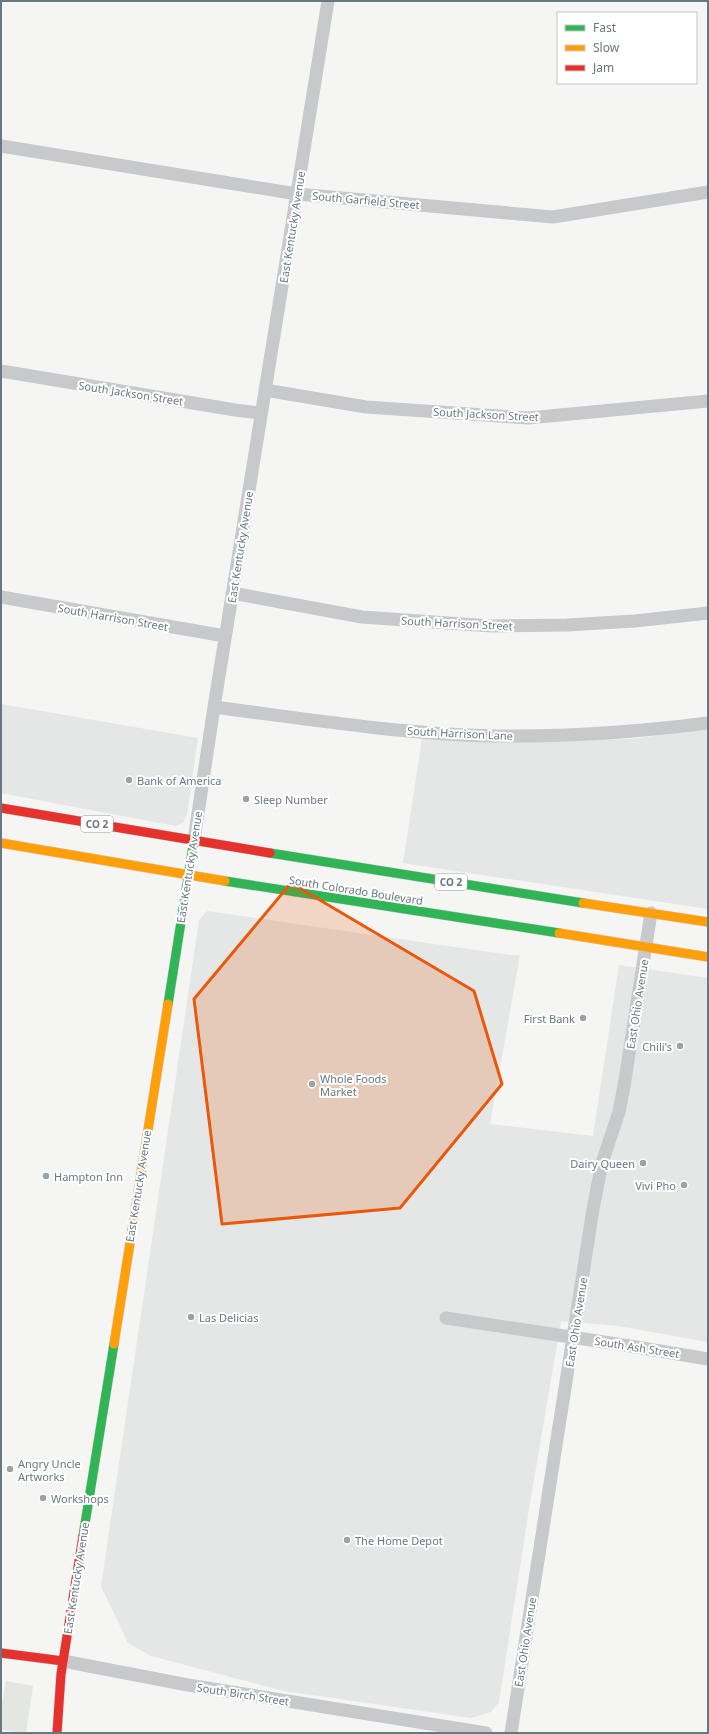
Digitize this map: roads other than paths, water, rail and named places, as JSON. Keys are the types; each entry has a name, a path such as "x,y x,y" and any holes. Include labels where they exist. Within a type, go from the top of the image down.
{"main road":[{"name":"South Colorado Boulevard","path":"1,808 708,922"},
{"name":"East Kentucky Avenue","path":"57,1733 63,1661 187,875 194,840"},
{"name":"South Colorado Boulevard","path":"1,843 187,875 708,957"},
{"name":"South Birch Street","path":"1,1653 63,1661"}],"street":[{"name":"East Kentucky Avenue","path":"194,840 225,636 328,1"},
{"name":"South Garfield Street","path":"1,146 297,194 553,217 708,192"},
{"name":"South Jackson Street","path":"1,371 235,410 262,413"},
{"name":"South Jackson Street","path":"265,390 366,407 528,418 708,401"},
{"name":"South Harrison Street","path":"232,593 362,617 492,626 567,625 635,621 708,613"},
{"name":"South Harrison Street","path":"1,597 225,636"},
{"name":"South Harrison Lane","path":"214,707 387,729 492,736 605,734 708,723"},
{"name":"East Ohio Avenue","path":"511,1733 596,1191 602,1164 619,1112 651,913"},
{"name":"South Ash Street","path":"446,1318 667,1351 708,1359"},
{"name":"South Birch Street","path":"63,1661 195,1687 486,1733"}],"place":[{"name":"Bank of America","path":"129,780"},
{"name":"Sleep Number","path":"246,799"},
{"name":"First Bank","path":"583,1018"},
{"name":"Chili's","path":"680,1046"},
{"name":"Whole Foods Market","path":"312,1084"},
{"name":"Dairy Queen","path":"643,1163"},
{"name":"Hampton Inn","path":"46,1176"},
{"name":"Vivi Pho","path":"684,1185"},
{"name":"Las Delicias","path":"191,1317"},
{"name":"Angry Uncle Artworks","path":"10,1469"},
{"name":"Workshops","path":"43,1498"},
{"name":"The Home Depot","path":"347,1540"}]}
